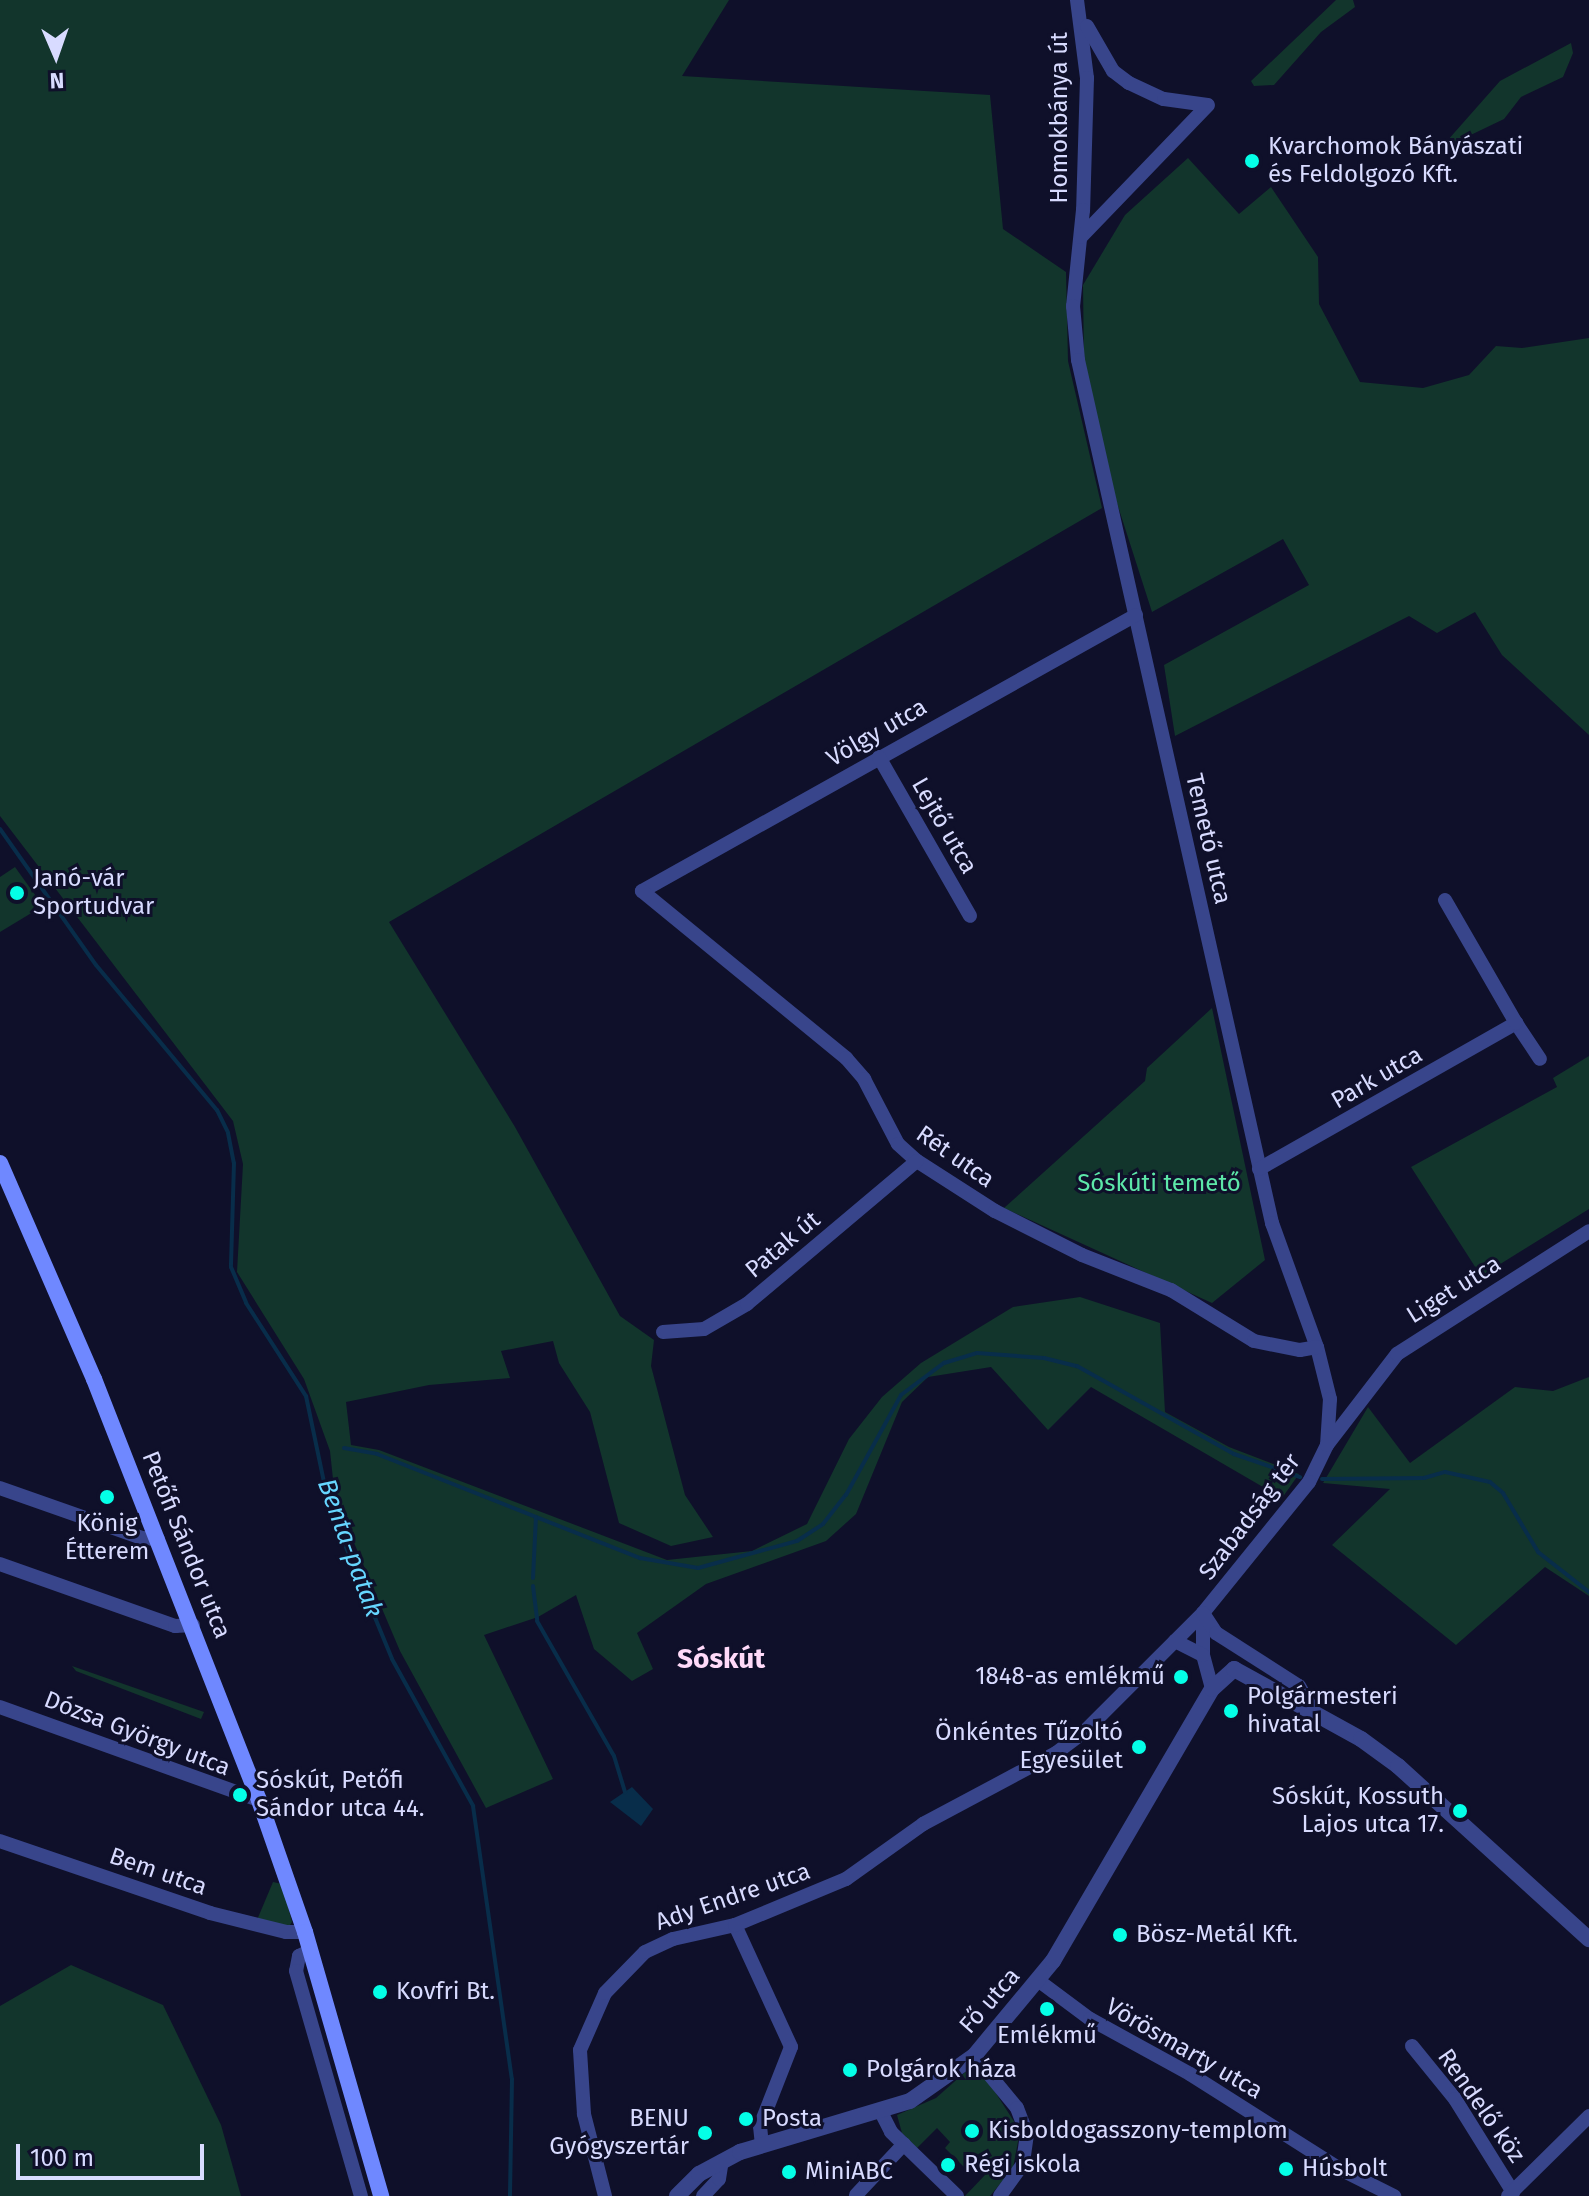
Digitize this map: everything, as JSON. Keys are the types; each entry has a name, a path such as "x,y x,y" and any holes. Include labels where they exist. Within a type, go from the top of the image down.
{"main road":[{"name":"Petőfi Sándor utca","path":"0,1163 193,1625 259,1800 305,1932 381,2196"}],"street":[{"name":"Homokbánya út","path":"1077,0 1082,16 1087,99 1081,237"},
{"path":"1081,237 1208,105 1164,99 1129,83 1102,55 1082,16"},
{"name":"Temető utca","path":"1081,237 1073,293 1074,342 1259,1169 1283,1259 1317,1347 1330,1399 1327,1445"},
{"name":"Völgy utca","path":"642,891 1136,615"},
{"name":"Lejtő utca","path":"879,757 970,916"},
{"name":"Rét utca","path":"642,891 846,1058 864,1079 898,1144 917,1161 995,1211 1193,1301 1254,1341 1300,1350 1317,1347"},
{"path":"1445,900 1540,1059"},
{"name":"Park utca","path":"1259,1169 1516,1023"},
{"name":"Patak út","path":"663,1332 704,1329 747,1304 917,1161"},
{"name":"Liget utca","path":"1327,1445 1355,1402 1414,1340 1589,1231"},
{"path":"1330,1399 1355,1402"},
{"name":"Szabadság tér","path":"1212,1689 1203,1655 1203,1613 1309,1482 1327,1445"},
{"path":"0,1488 142,1538 158,1539"},
{"path":"0,1564 175,1626 193,1625"},
{"name":"Szabadság tér","path":"1203,1613 1216,1633 1299,1686 1312,1709"},
{"name":"Ady Endre utca","path":"605,2196 584,2114 579,2062 596,2008 623,1971 645,1952 673,1939 735,1925 846,1879 923,1824 1072,1742 1203,1613"},
{"path":"1175,1641 1203,1655"},
{"path":"1212,1689 1228,1671 1242,1670 1312,1709 1398,1766 1589,1939"},
{"name":"Fő utca","path":"677,2196 722,2161 762,2144 881,2112 926,2093 974,2056 1039,1981 1212,1689"},
{"name":"Dózsa György utca","path":"0,1707 259,1800"},
{"name":"Bem utca","path":"0,1841 210,1913 286,1932 305,1932"},
{"path":"735,1925 791,2047 760,2126 762,2144"},
{"path":"310,1951 295,1961 296,1971 361,2196"},
{"name":"Vörösmarty utca","path":"1039,1981 1090,2019 1190,2074 1338,2168 1394,2196"},
{"name":"Rendelő köz","path":"1412,2046 1455,2099 1511,2194"},
{"path":"974,2056 1017,2108 1027,2134 1023,2164 1000,2196"},
{"path":"881,2112 904,2144 957,2196"},
{"path":"1511,2194 1589,2116"},
{"path":"856,2195 904,2144"},
{"path":"703,2196 719,2179 722,2161"}],"green space":[{"path":"0,0 729,0 682,76 990,95 1003,229 1066,272 1068,361 1102,508 389,922 515,1127 620,1316 654,1340 651,1366 685,1495 713,1537 671,1546 619,1523 590,1412 559,1363 553,1341 501,1351 510,1378 429,1385 346,1402 351,1445 379,1450 667,1560 752,1551 807,1524 849,1439 882,1397 921,1363 1013,1307 1080,1297 1160,1323 1165,1412 1229,1447 1299,1474 1282,1498 1091,1387 1048,1430 991,1367 928,1377 902,1402 856,1514 826,1541 706,1584 637,1633 653,1669 632,1681 594,1649 576,1595 538,1617 484,1635 553,1779 486,1808 400,1651 335,1498 330,1451 304,1379 237,1272 243,1164 233,1121 0,816"},
{"path":"1336,0 1353,0 1355,7 1321,32 1274,85 1254,86 1251,81"},
{"path":"1571,43 1573,53 1563,77 1521,97 1504,119 1454,143 1447,141 1500,81"},
{"path":"1188,158 1239,214 1271,187 1318,257 1319,304 1360,382 1423,388 1469,375 1496,346 1522,348 1589,338 1589,735 1502,655 1475,612 1437,633 1409,616 1175,736 1164,665 1309,585 1283,539 1152,612 1116,500 1084,365 1083,285 1125,215"},
{"name":"Janó-vár Sportudvar","path":"15,867 43,906 0,932 0,877"},
{"name":"Sóskúti temető","path":"1212,1008 1265,1260 1212,1303 1004,1208 1145,1081 1147,1068"},
{"path":"1589,1056 1589,1209 1481,1276 1411,1167 1557,1087 1553,1078"},
{"path":"1589,1377 1589,1596 1545,1567 1456,1645 1332,1545 1390,1489 1323,1483 1368,1407 1410,1463 1515,1387 1553,1391"},
{"path":"72,1666 204,1712 201,1719 76,1671"},
{"path":"273,1882 282,1884 292,1922 288,1928 257,1920"},
{"path":"71,1965 163,2005 221,2125 241,2196 0,2196 0,2006"},
{"path":"972,2066 981,2070 1020,2131 1013,2168 990,2196 965,2196 985,2175 971,2162 965,2168 945,2148 950,2142 937,2128 917,2148 902,2133 897,2115 936,2098"}],"water":[{"path":"632,1787 653,1809 641,1826 610,1802"}],"waterway":[{"name":"Benta-patak","path":"0,829 96,965 217,1110 228,1133 234,1163 231,1267 246,1303 306,1396 329,1506 392,1659 473,1806 512,2079 510,2196"},
{"path":"344,1448 377,1454 640,1558 698,1568 797,1541 823,1524 846,1495 901,1395 944,1363 977,1353 1044,1358 1077,1366 1234,1454 1300,1477"},
{"path":"1322,1479 1424,1478 1445,1472 1490,1482 1503,1493 1538,1552 1589,1592"},
{"path":"533,1578 536,1517"},
{"path":"533,1586 537,1621 614,1756 625,1792"}],"place":[{"name":"Kvarchomok Bányászati és Feldolgozó Kft.","path":"1252,161"},
{"name":"Janó-vár Sportudvar","path":"17,893"},
{"name":"König Étterem","path":"107,1497"},
{"name":"1848-as emlékmű","path":"1181,1677"},
{"name":"Polgármesteri hivatal","path":"1231,1711"},
{"name":"Önkéntes Tűzoltó Egyesület","path":"1139,1747"},
{"name":"Sóskút, Petőfi Sándor utca 44.","path":"240,1795"},
{"name":"Sóskút, Kossuth Lajos utca 17.","path":"1460,1811"},
{"name":"Bösz-Metál Kft.","path":"1120,1935"},
{"name":"Kovfri Bt.","path":"380,1992"},
{"name":"Emlékmű","path":"1047,2009"},
{"name":"Polgárok háza","path":"850,2070"},
{"name":"Posta","path":"746,2119"},
{"name":"Kisboldogasszony-templom","path":"972,2131"},
{"name":"BENU Gyógyszertár","path":"705,2133"},
{"name":"Régi iskola","path":"948,2165"},
{"name":"Húsbolt","path":"1286,2169"},
{"name":"MiniABC","path":"789,2172"}],"district":[{"name":"Sóskút","path":"721,1659"}]}
